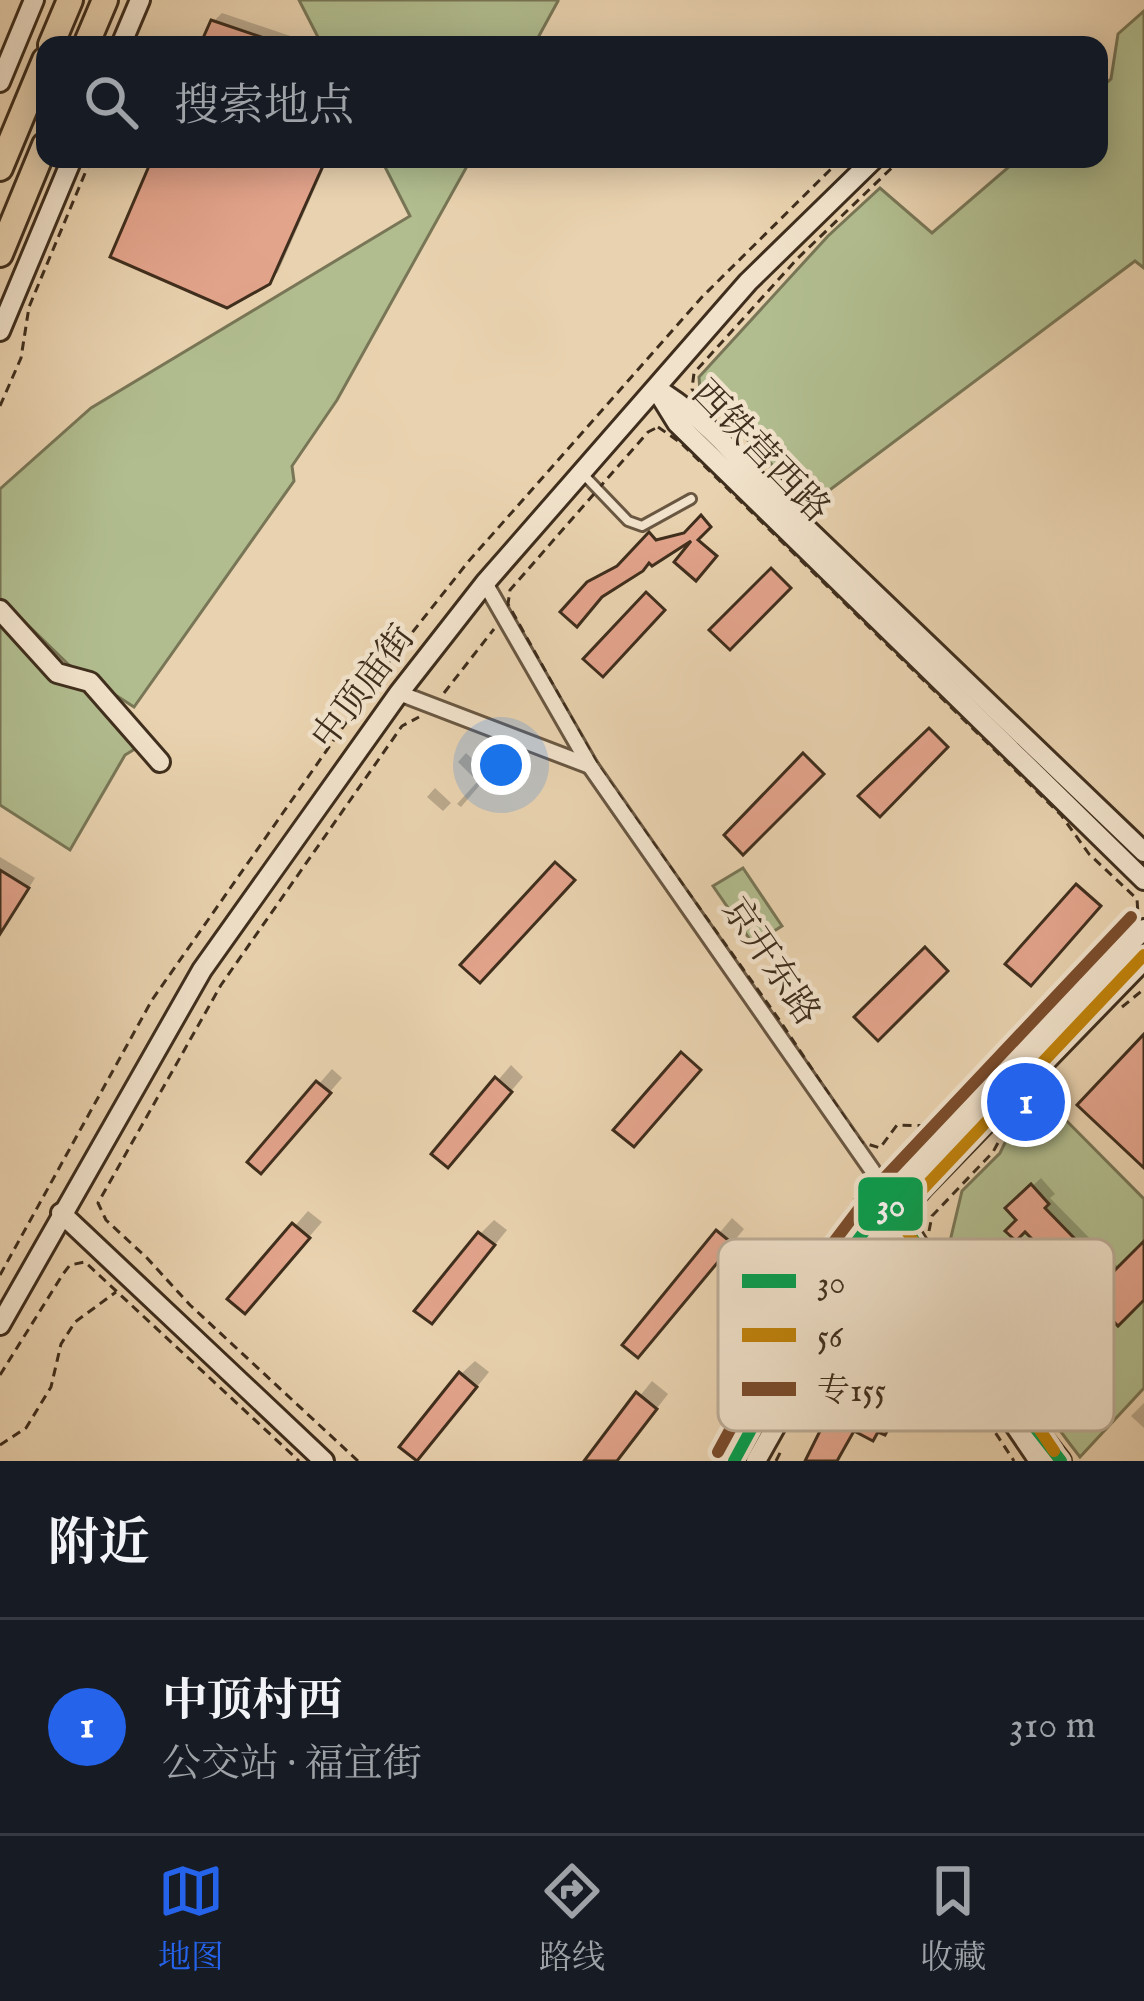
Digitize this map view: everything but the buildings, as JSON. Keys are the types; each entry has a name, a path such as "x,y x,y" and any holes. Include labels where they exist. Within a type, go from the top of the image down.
{"highway":[{"path":"55,36 70,0"},
{"path":"90,36 105,0"},
{"path":"0,167 36,81"},
{"path":"0,254 36,167"}],"street":[{"path":"0,82 34,0"},
{"path":"125,36 140,0"},
{"path":"0,331 69,168"},
{"name":"中顶庙街","path":"0,1325 202,970 399,693 485,583 748,281 865,168"},
{"name":"西铁营西路","path":"656,388 703,423 1144,852"},
{"name":"西铁营西路","path":"656,388 677,423 1142,893"},
{"path":"485,583 590,766"},
{"path":"0,610 57,673 90,682 160,762"},
{"path":"399,693 590,766"},
{"name":"京开东路","path":"590,766 872,1170 914,1239"},
{"path":"881,1239 894,1207 1144,929"},
{"path":"863,1239 1144,960"},
{"path":"62,1214 324,1461"},
{"path":"885,1232 890,1239"},
{"path":"734,1461 750,1431"},
{"path":"756,1461 773,1431"},
{"path":"1019,1431 1039,1461"},
{"name":"京开东路","path":"1037,1431 1061,1461"}],"lane":[{"path":"582,473 628,521 642,526 691,499"}],"path":[{"path":"0,406 21,358 29,307 87,168"},
{"path":"696,395 694,373 797,259 892,168"},
{"path":"658,427 681,443 1061,815 1089,854 1142,893 1138,914 933,1126 897,1125 880,1148 865,1146 598,767 508,604 510,590 648,432 658,427"},
{"path":"747,446 814,512"},
{"path":"444,693 495,628"},
{"path":"358,1461 190,1305 106,1220 98,1203 221,985 402,726 426,716"},
{"path":"1114,1013 1144,989"},
{"path":"930,1239 932,1216 993,1152 1011,1119"},
{"path":"830,1239 837,1219 861,1191 862,1180"},
{"path":"0,1375 70,1265 85,1262 299,1461"},
{"path":"0,1445 26,1427 51,1387 61,1344 75,1322 117,1291"},
{"path":"994,1431 1014,1461"},
{"path":"776,1461 787,1441"}],"green space":[{"path":"299,0 558,1 539,36 317,36"},
{"path":"1144,11 1144,268 1135,261 811,504 700,392 699,377 828,236 880,188 932,233 1008,168 1108,168 1108,82 1118,34"},
{"path":"386,168 466,168 337,400 292,466 294,481 134,707 69,665 0,598 0,489 91,408 410,216"},
{"path":"0,619 89,687 140,746 125,755 70,850 0,805"},
{"path":"743,868 782,926 753,944 713,886"},
{"path":"1042,1096 1144,1199 1144,1388 1114,1420 1114,1239 951,1239 962,1191 1000,1153 1012,1128"},
{"path":"1061,1431 1104,1431 1080,1457"}],"transit line":[{"name":"专155","path":"836,1239 874,1189 1131,917"},
{"name":"56","path":"912,1239 904,1227 905,1208 1144,955"},
{"name":"30","path":"859,1239 888,1200 913,1239"},
{"name":"专155","path":"718,1452 729,1431"},
{"name":"30","path":"734,1461 750,1431"},
{"name":"30","path":"1037,1431 1061,1461"},
{"name":"56","path":"1041,1431 1054,1451"}],"place":[{"name":"中顶村西","path":"1026,1102"}]}
